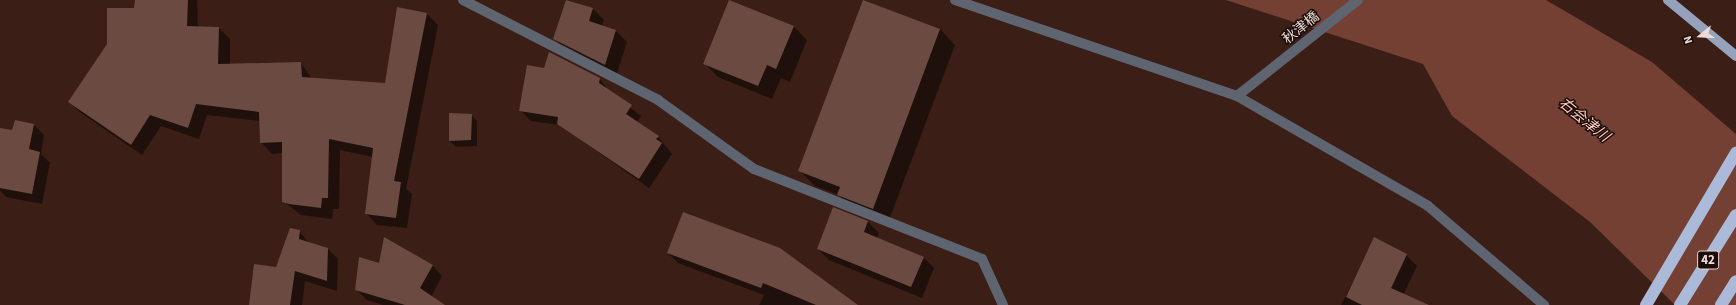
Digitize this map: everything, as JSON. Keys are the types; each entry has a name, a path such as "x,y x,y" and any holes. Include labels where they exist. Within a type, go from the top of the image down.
{"highway":[{"path":"1646,305 1736,153"},
{"name":"42","path":"1680,305 1736,215"},
{"name":"42","path":"1721,305 1736,281"}],"main road":[{"path":"1668,0 1736,56"}],"street":[{"path":"463,0 658,100 754,169 982,258 1000,303"},
{"path":"959,0 1237,96 1428,206 1544,305"},
{"name":"秋津橋","path":"1237,96 1358,0"}],"water":[{"name":"右会津川","path":"1226,0 1546,0 1652,62 1736,134 1736,305 1675,305 1590,222 1452,116 1423,64"}],"building":[{"path":"135,0 188,0 187,26 219,27 218,64 301,62 302,77 385,83 397,7 427,13 394,181 401,182 396,218 365,214 373,148 329,139 328,198 322,198 321,208 289,204 282,202 282,142 260,143 259,112 196,104 188,128 150,115 131,145 68,102 107,44 107,8 134,8"},
{"path":"566,0 593,8 589,21 616,30 605,65 553,39"},
{"path":"729,0 794,26 776,69 767,65 758,86 703,64"},
{"path":"863,0 940,29 873,209 837,195 840,187 798,171"},
{"path":"549,52 600,78 599,83 632,105 626,114 659,136 656,139 662,143 639,179 557,124 558,117 519,111 527,65 544,68"},
{"path":"449,113 472,114 471,140 449,141"},
{"path":"15,120 34,124 29,149 40,152 32,194 0,188 0,128 12,130"},
{"path":"833,207 868,221 864,232 924,257 911,287 817,249"},
{"path":"683,212 780,248 858,305 816,305 763,283 761,288 667,253"},
{"path":"290,228 300,230 299,239 328,248 327,281 295,271 290,305 249,305 254,264 276,267"},
{"path":"384,237 433,265 420,288 445,305 405,305 355,290 359,257 379,263"},
{"path":"1374,237 1407,254 1391,288 1429,305 1362,305 1346,297"}]}
